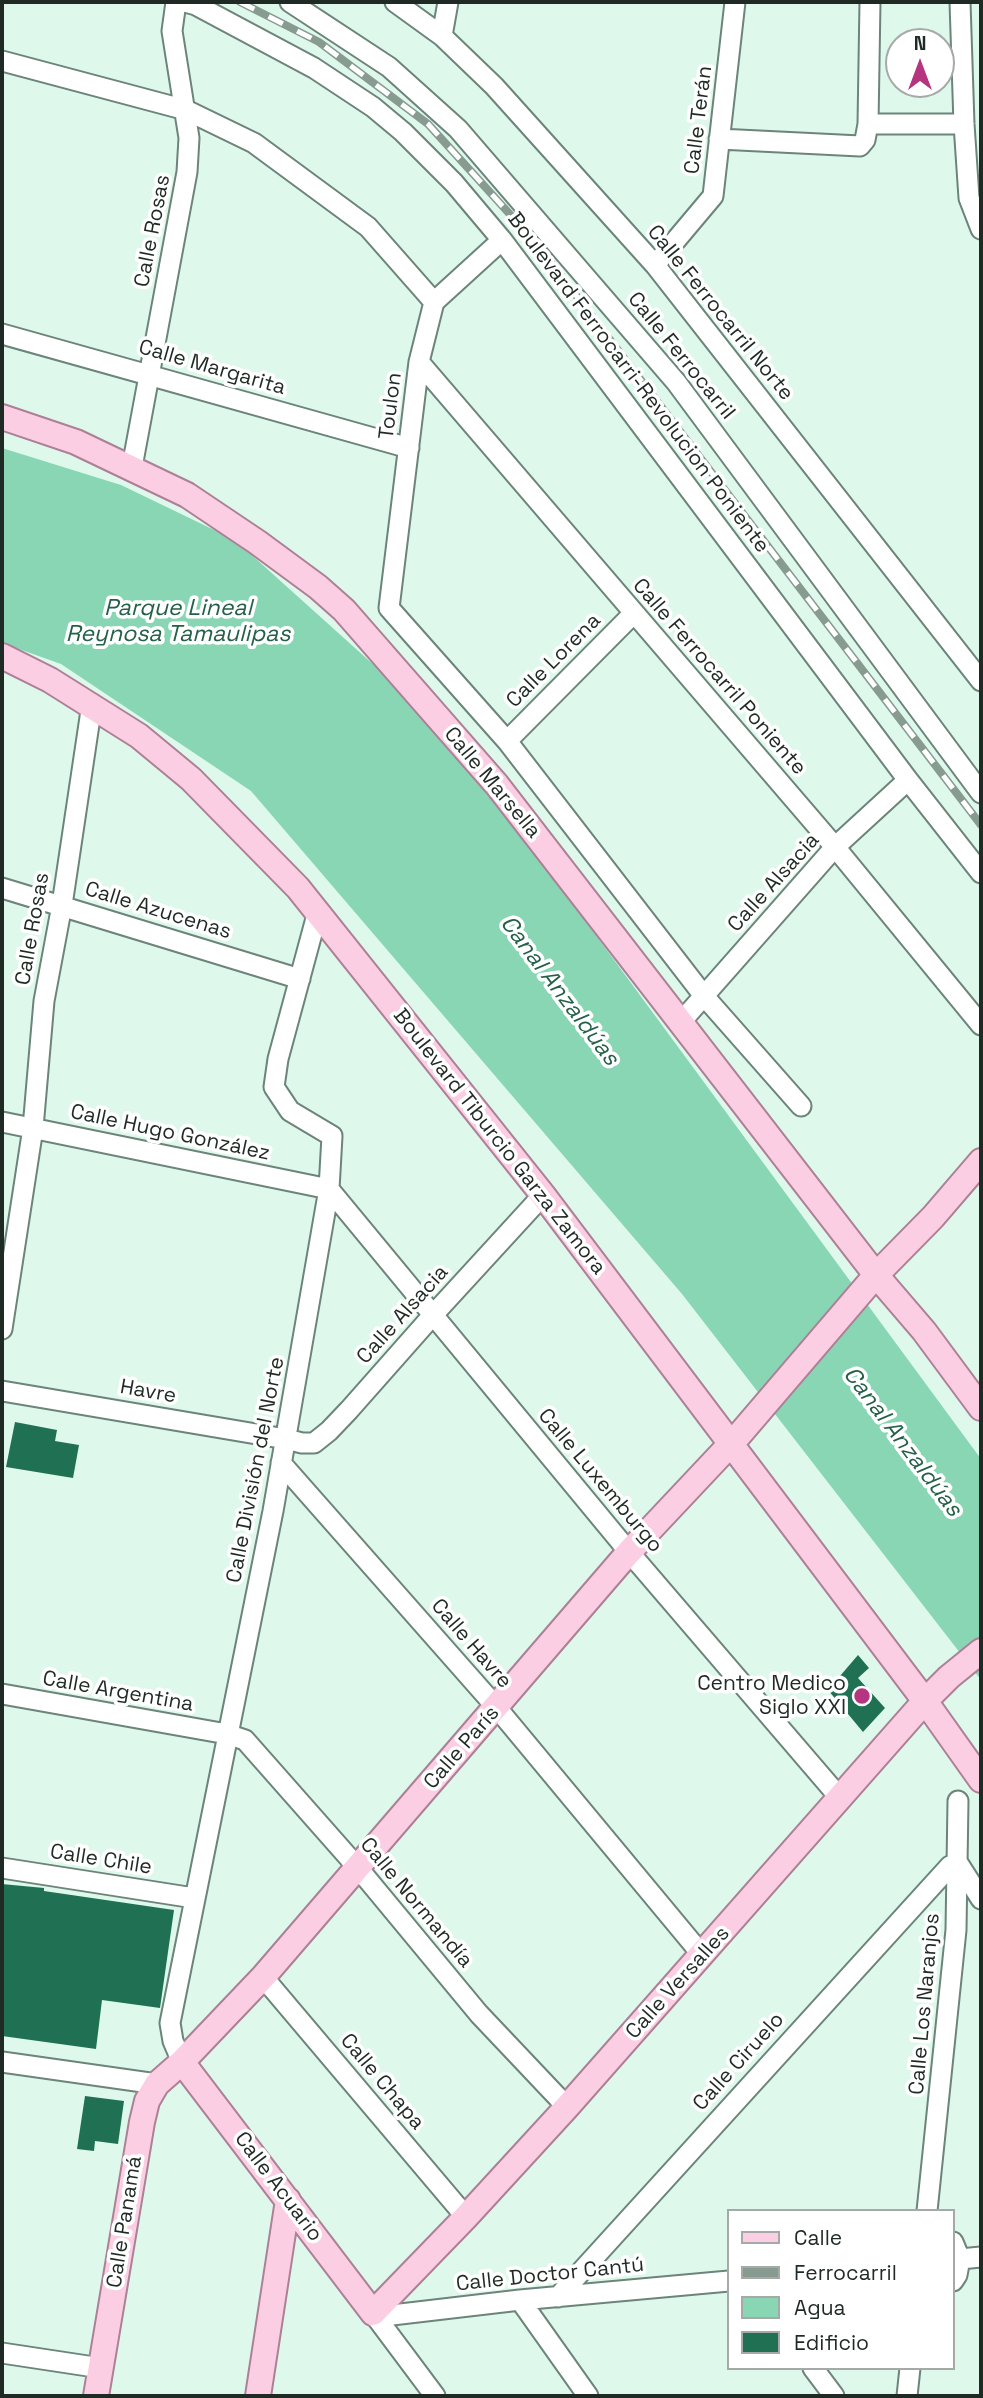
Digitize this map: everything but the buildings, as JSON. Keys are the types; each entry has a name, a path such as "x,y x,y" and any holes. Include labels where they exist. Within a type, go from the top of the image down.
{"main road":[{"name":"Calle Marsella","path":"2,417 76,442 187,495 257,542 318,587 344,610 496,785 680,1023 869,1284 924,1331 981,1408"},
{"name":"Boulevard Tiburcio Garza Zamora","path":"2,656 92,704 139,736 191,779 298,888 735,1440 937,1690 981,1753"},
{"name":"Calle París","path":"182,2062 263,1977 629,1552 735,1440 869,1284 933,1217 981,1161"},
{"name":"Calle Versalles","path":"374,2315 567,2107 937,1690 981,1651"},
{"path":"937,1690 981,1780"},
{"name":"Calle Panamá","path":"96,2396 147,2101 158,2084 182,2062"},
{"name":"Calle Acuario","path":"182,2062 374,2315"},
{"path":"258,2396 288,2200"}],"street":[{"name":"Calle Rosas","path":"132,467 187,172 190,138 172,31 176,2"},
{"name":"Boulevard Ferrocarri-Revolucion Poniente","path":"185,2 196,5 314,68 373,107 430,158 502,240 981,873"},
{"name":"Calle Ferrocarril","path":"289,2 389,67 458,129 676,382 981,793"},
{"name":"Calle Ferrocarril Norte","path":"394,2 442,36 494,86 655,265 981,681"},
{"path":"442,36 447,2"},
{"name":"Calle Terán","path":"655,265 713,196 735,2"},
{"path":"719,139 860,146 865,140 869,124 870,2"},
{"path":"960,2 964,124 981,229"},
{"path":"2,61 187,110 254,143 368,227 434,302 502,240"},
{"path":"869,124 964,124"},
{"name":"Toulon","path":"434,302 419,362 389,608 507,741"},
{"name":"Calle Margarita","path":"2,334 409,448"},
{"name":"Calle Ferrocarril Poniente","path":"419,362 835,847 981,1025"},
{"name":"Calle Lorena","path":"507,741 634,613"},
{"name":"Calle Rosas","path":"2,1329 33,1128 44,1001 62,905 92,704"},
{"path":"507,741 704,996 801,1106"},
{"name":"Calle Alsacia","path":"680,1023 835,847 908,780"},
{"name":"Calle Azucenas","path":"2,888 300,979"},
{"name":"Calle División del Norte","path":"182,2062 173,2041 170,2023 286,1439 329,1189 331,1136 290,1111 274,1087 278,1059 318,911"},
{"name":"Calle Hugo González","path":"2,1122 329,1189"},
{"name":"Calle Luxemburgo","path":"329,1189 629,1552 840,1798"},
{"name":"Calle Alsacia","path":"286,1439 314,1443 329,1431 543,1195"},
{"name":"Havre","path":"2,1391 286,1439"},
{"name":"Calle Havre","path":"281,1463 497,1708 703,1956"},
{"name":"Calle Argentina","path":"2,1694 227,1734"},
{"name":"Calle Normandía","path":"227,1734 245,1740 358,1868 479,2014 567,2107"},
{"name":"Calle Los Naranjos","path":"927,2209 956,1930 958,1801"},
{"path":"958,1863 981,1899"},
{"name":"Calle Ciruelo","path":"558,2297 911,1907 950,1866 958,1863"},
{"name":"Calle Chile","path":"2,1868 194,1898"},
{"name":"Calle Chapa","path":"263,1977 466,2217"},
{"path":"2,2062 158,2084"},
{"path":"955,2278 956,2250 981,2257"},
{"name":"Calle Doctor Cantú","path":"374,2315 727,2281"},
{"path":"520,2300 588,2396"},
{"name":"Calle Acuario","path":"374,2315 435,2396"},
{"path":"2,2353 101,2368"},
{"path":"814,2370 834,2396"},
{"path":"907,2396 910,2370"}],"water":[{"name":"Parque Lineal Reynosa Tamaulipas","path":"2,448 121,485 235,540 395,684 495,798 981,1459 981,1680 682,1294 251,791 61,664 2,643"}],"railway":[{"path":"240,2 319,42 428,124 536,243 981,825"}],"place":[{"name":"Centro Medico Siglo XXI","path":"862,1696"}],"water label":[{"name":"Canal Anzaldúas","path":"559,991"},
{"name":"Canal Anzaldúas","path":"902,1442"}]}
